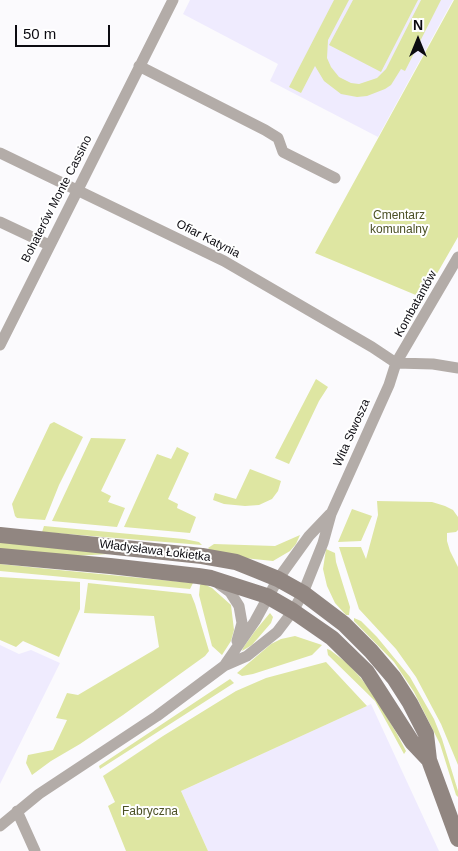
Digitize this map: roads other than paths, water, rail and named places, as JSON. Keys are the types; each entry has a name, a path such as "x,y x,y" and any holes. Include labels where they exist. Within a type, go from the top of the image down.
{"main road":[{"name":"Władysława Łokietka","path":"0,535 202,556 236,562 278,579 303,593 344,624 394,678 426,734 429,760"},
{"name":"Władysława Łokietka","path":"0,556 211,578 267,596 294,611 332,638 367,672 416,747 429,760"},
{"path":"429,760 458,839"}],"street":[{"name":"Bohaterów Monte Cassino","path":"0,345 173,0"},
{"path":"139,66 265,130 278,138 283,152 335,178"},
{"name":"Ofiar Katynia","path":"0,153 224,261 372,347 396,363"},
{"path":"0,222 49,245"},
{"name":"Kombatantów","path":"396,363 458,257"},
{"path":"396,363 433,364 458,368"},
{"name":"Wita Stwosza","path":"294,611 323,543 331,514 389,385 396,363"},
{"name":"Wita Stwosza","path":"278,579 309,536 331,514"},
{"path":"211,578 230,592 239,606 242,623 235,650"},
{"path":"224,666 255,621 278,579"},
{"path":"0,826 47,789 157,716 224,666 247,656 277,633 294,611"},
{"path":"17,811 35,851"}],"park label":[{"name":"Cmentarz komunalny","path":"399,223"},
{"name":"Fabryczna","path":"150,812"}]}
